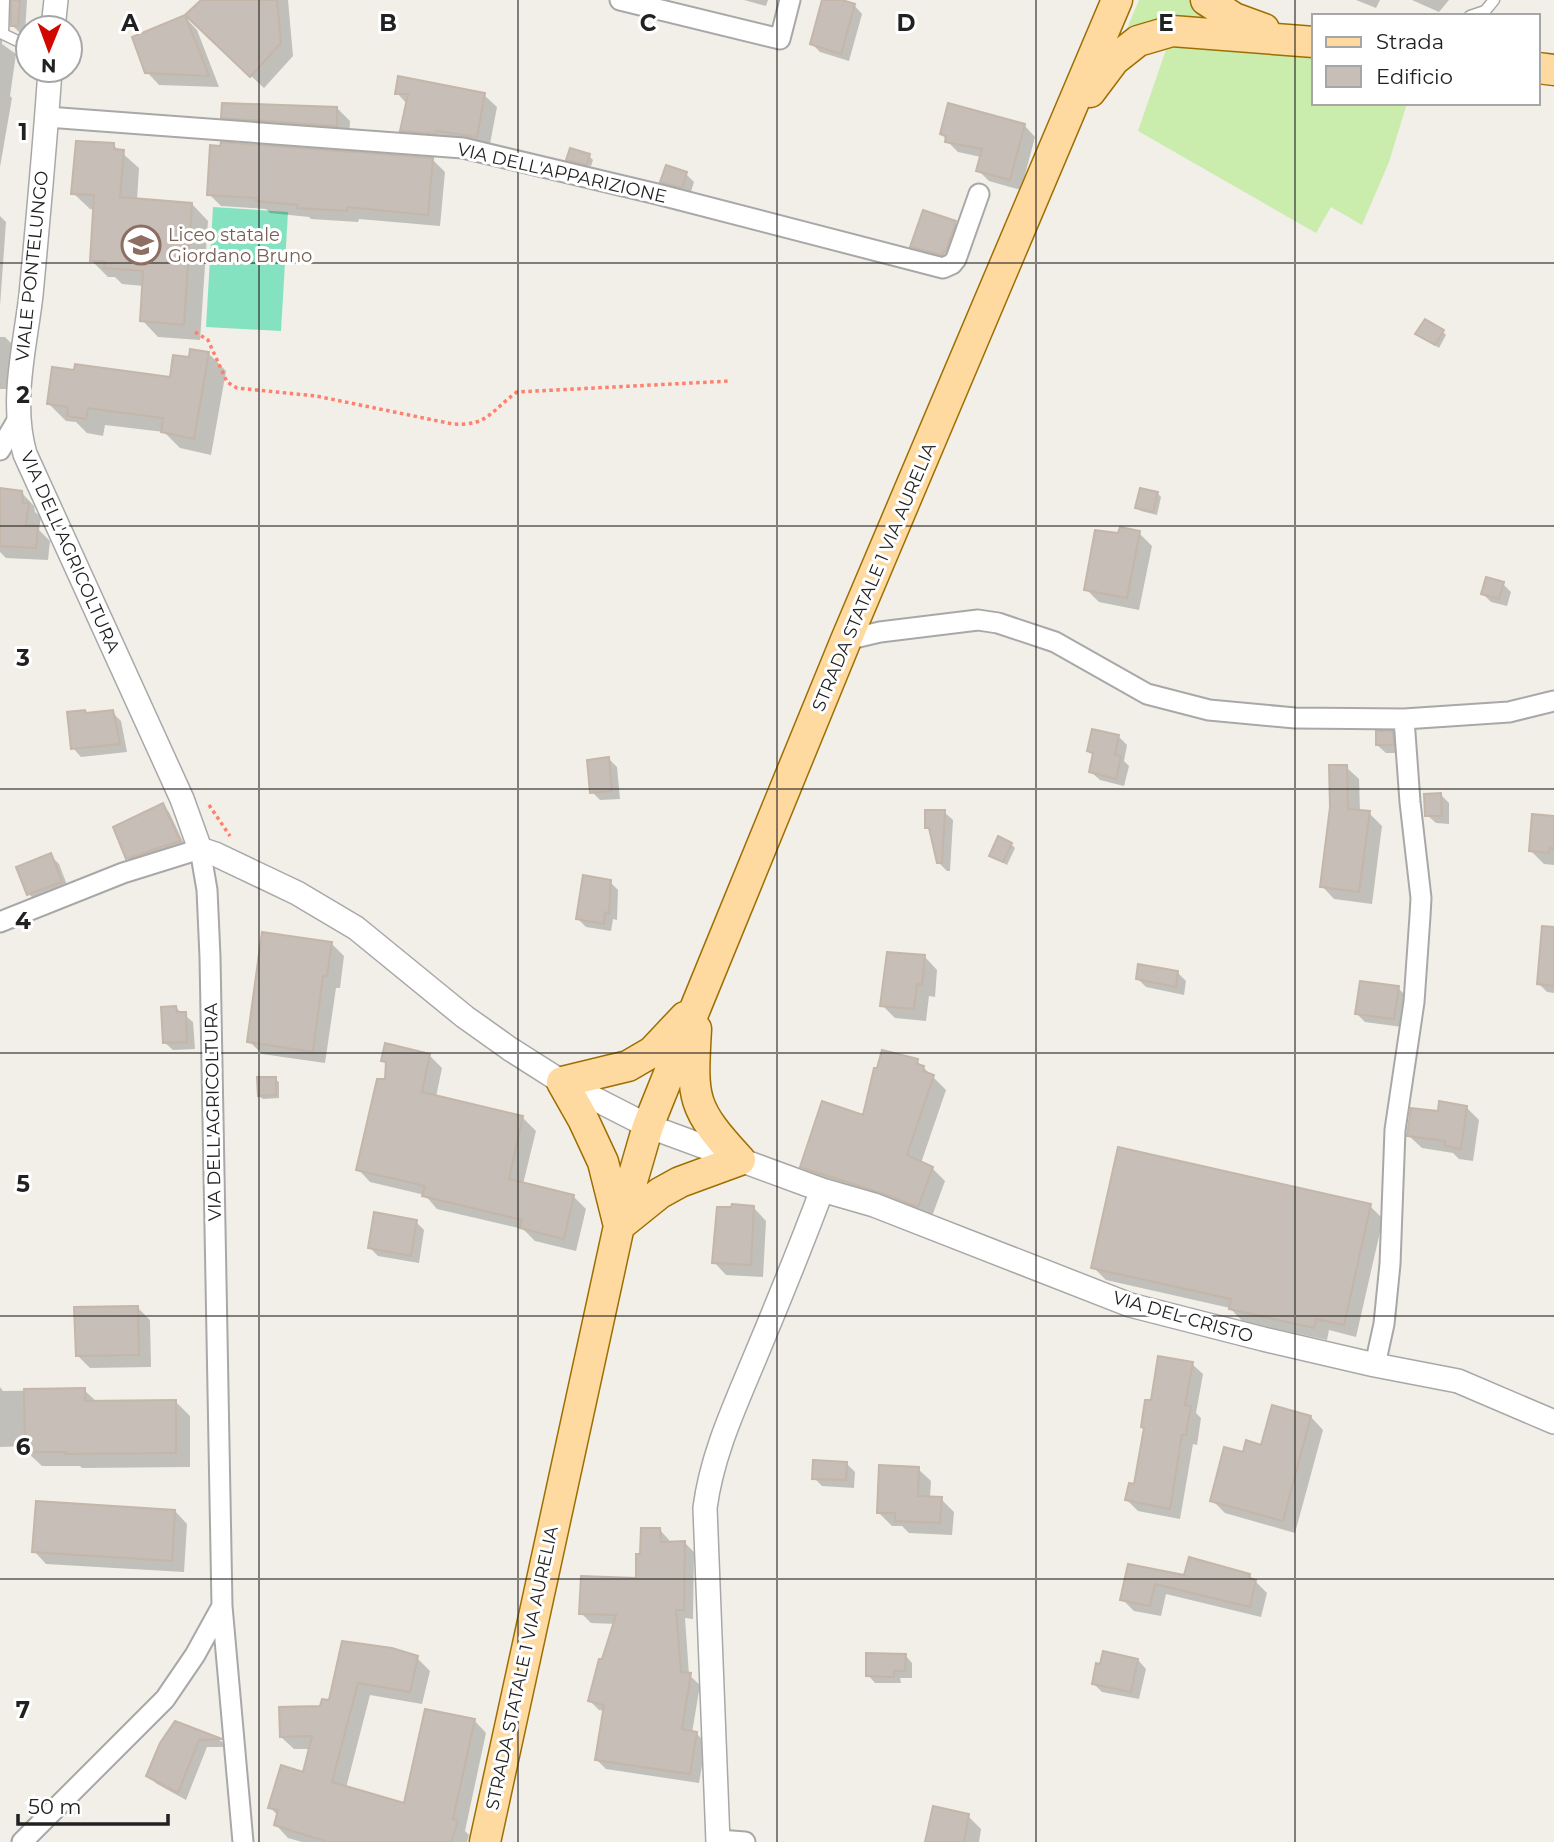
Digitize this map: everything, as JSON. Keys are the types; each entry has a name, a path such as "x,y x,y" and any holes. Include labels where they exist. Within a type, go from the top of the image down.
{"main road":[{"path":"1054,152 1117,0"},
{"path":"1206,0 1234,18 1303,40"},
{"path":"1054,152 1086,97 1114,60 1138,41 1172,31 1303,40"},
{"name":"STRADA STATALE 1 VIA AURELIA","path":"485,1842 619,1226 648,1126 846,640 1054,152"},
{"path":"697,1004 693,1083 696,1099 714,1132 740,1160 681,1182 660,1193 619,1226 603,1161 562,1082 628,1066 652,1052 697,1004"}],"street":[{"path":"620,0 780,39 790,0"},
{"name":"VIALE PONTELUNGO","path":"18,419 19,383 33,269 49,84"},
{"name":"VIA DELL'APPARIZIONE","path":"47,117 463,148 657,194 943,268 956,259 979,194"},
{"path":"0,450 18,419"},
{"name":"VIA DELL'AGRICOLTURA","path":"18,419 25,454 182,799 200,849 206,890 210,957 222,1606 243,1842"},
{"path":"846,640 880,632 978,620 998,623 1055,642 1147,694 1209,710 1309,719 1404,719 1509,712 1554,701"},
{"path":"1375,1365 1384,1324 1390,1265 1395,1130 1414,1002 1421,898 1404,719"},
{"path":"0,922 123,873 200,849"},
{"name":"VIA DEL CRISTO","path":"200,849 298,893 356,928 510,1049 562,1082 648,1126 822,1190 874,1205 1130,1305 1375,1365 1458,1381 1554,1422"},
{"path":"745,1842 718,1841 705,1508 709,1477 719,1443 822,1190"},
{"path":"22,1842 165,1699 195,1655 222,1606"}],"lane":[{"path":"4,0 3,34 14,39"},
{"path":"1475,14 1481,0"},
{"path":"1475,14 1485,11 1494,0"}],"path":[{"path":"195,332 208,340 226,382 237,388 317,396 453,424 471,425 483,421 517,393 730,381"}],"green space":[{"path":"1139,0 1192,0 1217,26 1123,38"},
{"path":"1169,41 1312,55 1312,105 1406,105 1389,162 1362,225 1331,207 1316,233 1138,131"},
{"path":"213,207 288,212 281,331 206,327"}],"building":[{"path":"11,0 20,0 19,14 14,14 14,26 11,26"},
{"path":"201,0 277,0 281,43 250,77 185,15"},
{"path":"822,0 842,0 855,4 841,54 810,44"},
{"path":"185,15 209,76 145,73 132,37"},
{"path":"398,76 485,93 477,137 436,131 436,134 400,131 408,94 395,94"},
{"path":"222,103 337,107 337,126 221,118"},
{"path":"948,103 1025,124 1010,180 976,171 982,149 945,142 946,136 940,134"},
{"path":"76,141 114,143 114,149 124,150 120,197 192,203 184,325 140,321 143,271 104,268 105,261 90,261 94,195 71,194"},
{"path":"221,142 433,158 428,215 347,207 347,211 297,208 297,205 256,201 256,198 207,195 210,145 220,146"},
{"path":"570,148 590,154 587,165 566,160"},
{"path":"666,165 687,172 682,188 660,182"},
{"path":"923,210 956,221 946,251 942,255 910,247"},
{"path":"1425,319 1444,330 1435,345 1415,334"},
{"path":"190,349 209,352 194,439 161,432 163,418 88,408 86,419 67,416 68,407 47,404 52,367 74,370 75,364 170,377 173,355 189,357"},
{"path":"0,488 22,491 23,503 29,503 26,525 38,526 36,548 0,546"},
{"path":"1140,488 1158,492 1153,512 1135,508"},
{"path":"1120,527 1140,531 1127,598 1084,590 1095,530 1118,533"},
{"path":"1486,577 1504,582 1499,599 1481,594"},
{"path":"85,710 86,713 113,710 120,744 71,749 67,712"},
{"path":"1092,729 1119,735 1115,755 1121,756 1116,779 1089,772 1093,753 1087,751"},
{"path":"1376,731 1393,731 1394,745 1376,745"},
{"path":"609,757 612,791 590,793 587,760"},
{"path":"1329,765 1347,765 1348,809 1370,811 1359,892 1320,887 1330,807"},
{"path":"1441,793 1442,816 1425,816 1424,794"},
{"path":"163,803 180,841 126,859 113,827"},
{"path":"925,810 945,810 942,863 937,863 929,828 925,828"},
{"path":"1532,814 1554,816 1554,849 1550,848 1549,853 1529,851"},
{"path":"998,836 1012,843 1003,862 989,856"},
{"path":"51,853 62,882 27,895 16,867"},
{"path":"583,875 611,880 609,914 605,912 604,924 576,919"},
{"path":"1542,926 1554,927 1554,986 1537,984"},
{"path":"262,932 332,942 327,976 323,976 313,1052 247,1042"},
{"path":"887,952 925,955 922,985 917,984 914,1009 880,1006"},
{"path":"1138,964 1178,971 1176,987 1136,979"},
{"path":"1360,981 1399,986 1394,1019 1355,1014"},
{"path":"176,1006 177,1012 186,1012 187,1042 163,1043 161,1007"},
{"path":"385,1043 430,1054 422,1092 523,1116 509,1179 574,1195 564,1239 520,1228 522,1220 422,1196 425,1186 356,1170 377,1079 385,1079 386,1062 381,1061"},
{"path":"882,1050 918,1059 917,1064 924,1066 923,1071 934,1075 907,1155 933,1167 918,1207 800,1167 822,1101 863,1115 874,1068 877,1068"},
{"path":"257,1077 276,1077 276,1095 258,1096"},
{"path":"1439,1101 1467,1106 1461,1149 1445,1146 1445,1141 1407,1136 1411,1108 1438,1111"},
{"path":"1118,1147 1371,1204 1344,1325 1316,1319 1314,1328 1229,1309 1231,1299 1091,1268"},
{"path":"732,1204 754,1206 751,1265 712,1263 717,1207 731,1207"},
{"path":"374,1212 417,1220 411,1256 368,1248"},
{"path":"138,1306 139,1355 76,1356 74,1307"},
{"path":"1158,1356 1193,1362 1185,1405 1191,1406 1186,1435 1182,1435 1170,1509 1125,1500 1129,1483 1134,1484 1144,1428 1141,1427 1145,1400 1151,1400"},
{"path":"85,1388 85,1401 176,1400 176,1453 25,1452 24,1389"},
{"path":"1272,1405 1311,1416 1283,1521 1210,1501 1224,1447 1243,1452 1246,1440 1261,1445"},
{"path":"813,1460 847,1462 846,1480 812,1479"},
{"path":"879,1465 919,1467 918,1496 942,1497 940,1523 895,1521 895,1513 877,1513"},
{"path":"36,1501 175,1510 172,1561 32,1552"},
{"path":"641,1528 660,1528 661,1542 685,1541 684,1610 676,1610 681,1672 691,1673 682,1729 697,1732 690,1774 595,1760 604,1705 588,1701 599,1659 602,1659 616,1615 579,1614 581,1576 636,1578 636,1554 640,1554"},
{"path":"1189,1557 1250,1574 1249,1578 1256,1580 1250,1607 1155,1584 1150,1606 1120,1600 1128,1564 1184,1575"},
{"path":"342,1641 392,1648 418,1656 410,1692 358,1683 332,1782 404,1803 425,1709 475,1719 453,1819 458,1821 451,1842 327,1842 274,1825 278,1810 268,1808 281,1765 303,1772 312,1736 280,1737 279,1707 320,1706 322,1699 329,1700"},
{"path":"1103,1651 1138,1659 1131,1692 1092,1684 1096,1663 1100,1664"},
{"path":"866,1653 906,1654 905,1671 894,1671 894,1677 866,1676"},
{"path":"175,1721 222,1739 199,1740 178,1793 146,1776 160,1743"},
{"path":"933,1806 969,1814 964,1842 925,1842"}],"place":[{"name":"Liceo statale Giordano Bruno","path":"141,245"}]}
